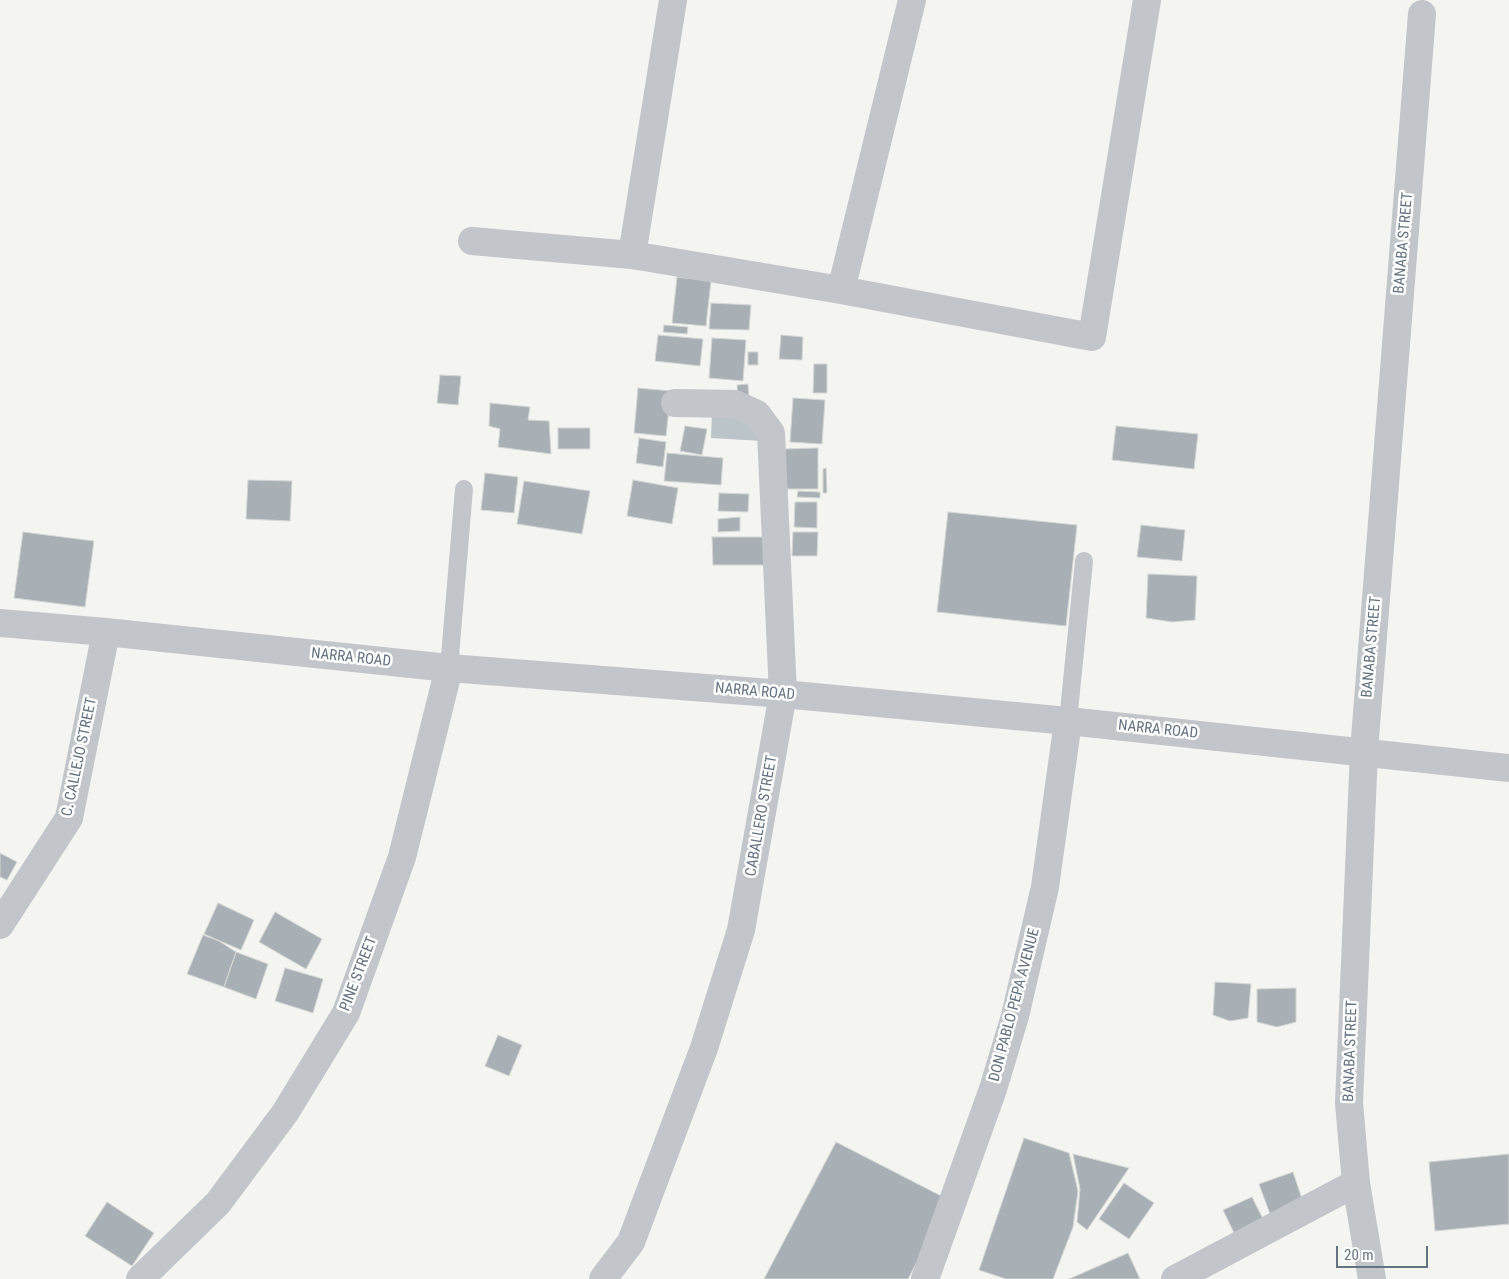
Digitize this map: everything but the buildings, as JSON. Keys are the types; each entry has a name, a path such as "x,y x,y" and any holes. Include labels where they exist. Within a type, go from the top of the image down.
{"street":[{"path":"632,255 673,0"},
{"path":"841,290 912,0"},
{"path":"472,241 632,255 841,290 1092,338 1147,0"},
{"name":"BANABA STREET","path":"1372,1279 1356,1183 1349,1102 1364,751 1422,14"},
{"name":"CABALLERO STREET","path":"603,1279 630,1242 704,1048 741,930 783,694 772,433 757,414 735,404 675,403"},
{"name":"NARRA ROAD","path":"0,623 106,632 449,668 783,694 1068,721 1364,751 1509,768"},
{"name":"C. CALLEJO STREET","path":"0,924 69,818 106,632"},
{"name":"PINE STREET","path":"140,1279 218,1203 284,1113 346,1013 402,857 449,668"},
{"name":"DON PABLO PEPA AVENUE","path":"925,1279 993,1089 1015,1016 1044,887 1068,721"},
{"path":"1175,1279 1356,1183"}],"lane":[{"path":"449,668 464,489"},
{"path":"1068,721 1084,561"}],"shaded area":[{"path":"712,413 764,416 762,441 711,438"}]}
